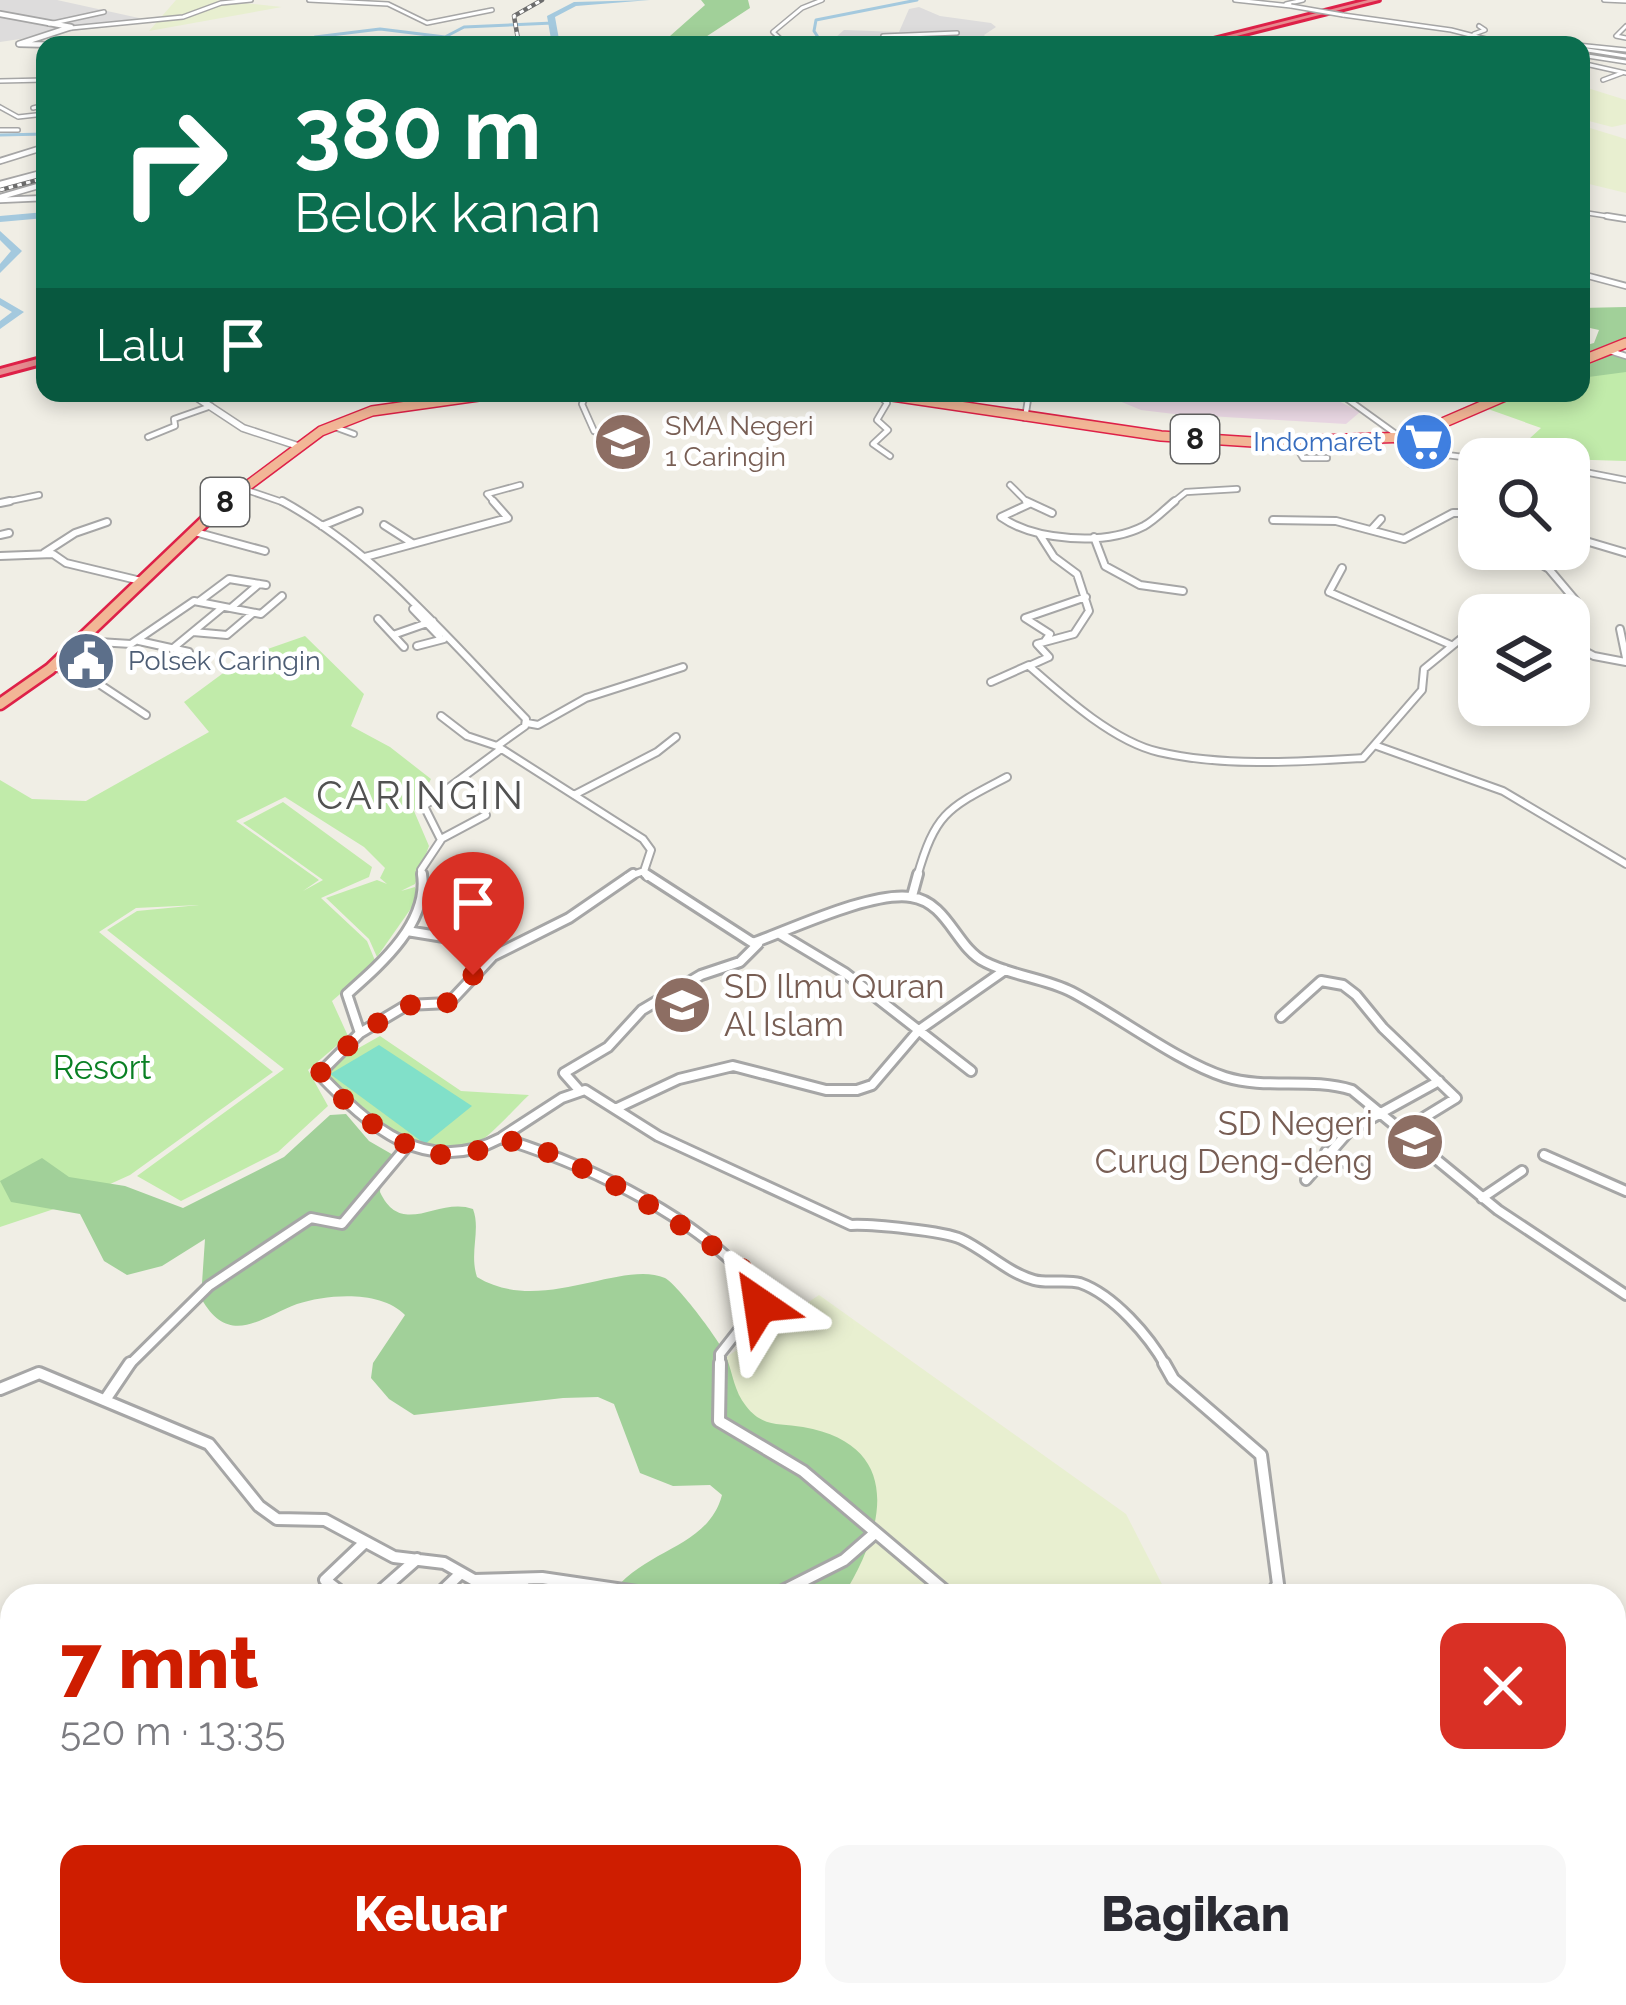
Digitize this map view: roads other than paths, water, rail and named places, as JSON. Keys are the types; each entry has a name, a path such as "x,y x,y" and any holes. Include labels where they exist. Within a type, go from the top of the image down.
{"highway":[{"path":"1218,36 1363,0"},
{"path":"1230,36 1376,0"},
{"path":"1590,357 1626,343"},
{"path":"0,370 36,360"},
{"name":"8","path":"0,704 52,667 239,488 298,446 331,425 372,411 436,402"},
{"name":"8","path":"926,402 1025,418 1240,441 1396,438 1421,434 1492,402"}],"street":[{"path":"0,14 92,29 183,17 221,3 251,0"},
{"path":"309,0 388,4 427,22 492,10"},
{"path":"776,36 772,33 802,8 822,0"},
{"path":"1235,0 1292,5 1303,0"},
{"path":"1604,0 1626,1"},
{"path":"1267,3 1480,36"},
{"path":"47,25 104,12"},
{"path":"1336,20 1354,17"},
{"path":"1437,28 1432,25 1440,18"},
{"path":"1473,34 1485,30 1479,26"},
{"path":"45,36 71,28"},
{"path":"1603,30 1625,40"},
{"path":"905,36 957,33"},
{"path":"36,39 19,44 36,44"},
{"path":"1590,48 1625,40"},
{"path":"1590,48 1625,40"},
{"path":"1590,65 1625,72"},
{"path":"1603,80 1625,72"},
{"path":"0,81 36,80"},
{"path":"0,107 18,117 36,115"},
{"path":"0,130 18,130"},
{"path":"0,161 36,150"},
{"path":"0,185 36,175"},
{"path":"0,199 36,187"},
{"path":"0,199 36,198"},
{"path":"1590,213 1626,219"},
{"path":"1590,276 1626,286"},
{"path":"1608,350 1626,356"},
{"path":"206,402 250,431 298,446"},
{"path":"583,402 594,431"},
{"path":"886,402 877,420 888,430 874,446 890,455"},
{"path":"1025,418 1028,402"},
{"path":"1350,402 1396,438 1421,450 1458,456"},
{"path":"148,437 175,426 178,417 211,406"},
{"path":"331,425 354,434"},
{"path":"1240,441 1244,456"},
{"path":"1294,441 1302,458 1327,458"},
{"path":"1409,464 1421,450"},
{"path":"1590,473 1626,479"},
{"path":"363,557 509,517 487,494 520,484"},
{"path":"1010,485 1029,504 1052,513"},
{"path":"239,488 270,494 363,557 527,723 536,725 586,698 683,668"},
{"path":"1029,504 1001,517 1021,531 1094,537 1137,530 1186,492 1237,489"},
{"path":"0,503 39,495"},
{"path":"322,526 359,511"},
{"path":"1273,520 1324,520 1404,539 1458,514"},
{"path":"1372,529 1381,519"},
{"path":"44,554 75,533 107,522"},
{"path":"384,525 413,544"},
{"path":"195,532 265,551"},
{"path":"0,535 9,533"},
{"path":"992,682 1049,657 1037,646 1078,630 1089,614 1077,574 1054,557 1040,535"},
{"path":"1094,537 1101,562 1110,569 1140,585 1183,591"},
{"path":"1590,543 1626,554"},
{"path":"0,556 44,554 142,582"},
{"path":"1342,568 1329,592 1451,645"},
{"path":"1551,570 1571,594"},
{"path":"80,640 119,646 138,640 229,578 262,584 172,649"},
{"path":"194,632 227,635 282,596"},
{"path":"1045,641 1050,634 1024,618 1086,597"},
{"path":"200,601 275,617"},
{"path":"412,609 430,622"},
{"path":"378,619 404,647"},
{"path":"392,634 430,622"},
{"path":"1590,654 1626,660 1620,629"},
{"path":"417,646 445,636"},
{"path":"138,640 189,652"},
{"path":"1029,664 1078,710 1164,755 1338,763 1358,760 1378,746 1422,690 1424,669 1458,640"},
{"path":"52,667 93,679 146,715"},
{"path":"441,716 466,736 499,748 647,843 651,855 644,871"},
{"path":"441,839 424,806 527,723"},
{"path":"574,795 676,737"},
{"path":"1378,746 1503,791 1626,864"},
{"path":"642,748 653,754"},
{"path":"912,896 926,839 937,817 1007,777"},
{"path":"360,1034 347,994 384,963 407,931 426,895 421,870 441,839 486,815"},
{"path":"644,871 648,879 741,938 760,943"},
{"path":"579,1090 464,1158 439,1156 380,1129 319,1074 360,1034 411,1004 437,1007 449,1003 493,956 569,918 630,874 644,871"},
{"path":"1278,1584 1261,1455 1173,1379 1156,1348 1102,1294 1078,1282 1034,1280 956,1236 919,1234 881,1223 850,1226 752,1183 592,1092 579,1090 564,1073 608,1047 642,1010 694,978 740,962 760,943 864,905 912,896 935,907 976,958 1078,993 1221,1076 1245,1082 1333,1083 1380,1112 1482,1198 1626,1295"},
{"path":"407,931 450,938"},
{"path":"780,934 845,974 971,1071"},
{"path":"615,1109 703,1071 739,1066 830,1089 862,1090 879,1078 919,1030 1006,969"},
{"path":"1281,1017 1321,981 1343,985 1455,1103 1402,1131"},
{"path":"1306,1180 1356,1122 1439,1081"},
{"path":"501,1138 593,1172 746,1270 764,1298 720,1354 718,1421 803,1471 936,1584"},
{"path":"105,1400 136,1355 223,1275 311,1218 342,1224 409,1144"},
{"path":"1326,1152 1364,1172"},
{"path":"1544,1156 1626,1191"},
{"path":"1482,1198 1522,1171"},
{"path":"0,1388 35,1372 209,1444 268,1515 325,1520 394,1557 444,1563 484,1582 573,1584"},
{"path":"797,1584 844,1560 875,1533"},
{"path":"330,1584 325,1580 365,1542"},
{"path":"389,1584 417,1559"},
{"path":"450,1584 461,1573"},
{"path":"521,1584 525,1580"}],"waterway":[{"path":"554,36 551,16 574,4 646,0"},
{"path":"817,36 816,20 917,0"},
{"path":"447,36 464,27 553,23"},
{"path":"323,36 380,29 437,36"},
{"path":"0,135 36,134"},
{"path":"0,219 36,216"},
{"path":"0,234 17,251 0,270"},
{"path":"0,301 19,312 0,326"}],"railway":[{"path":"517,36 514,16 542,0"},
{"path":"0,190 36,180"}],"place":[{"name":"SMA Negeri 1 Caringin","path":"623,442"},
{"name":"Indomaret","path":"1424,442"},
{"name":"Polsek Caringin","path":"86,661"},
{"name":"SD Ilmu Quran Al Islam","path":"682,1005"},
{"name":"SD Negeri Curug Deng-deng","path":"1415,1142"}],"district":[{"name":"CARINGIN","path":"421,795"}],"park label":[{"name":"Resort","path":"102,1067"}]}
